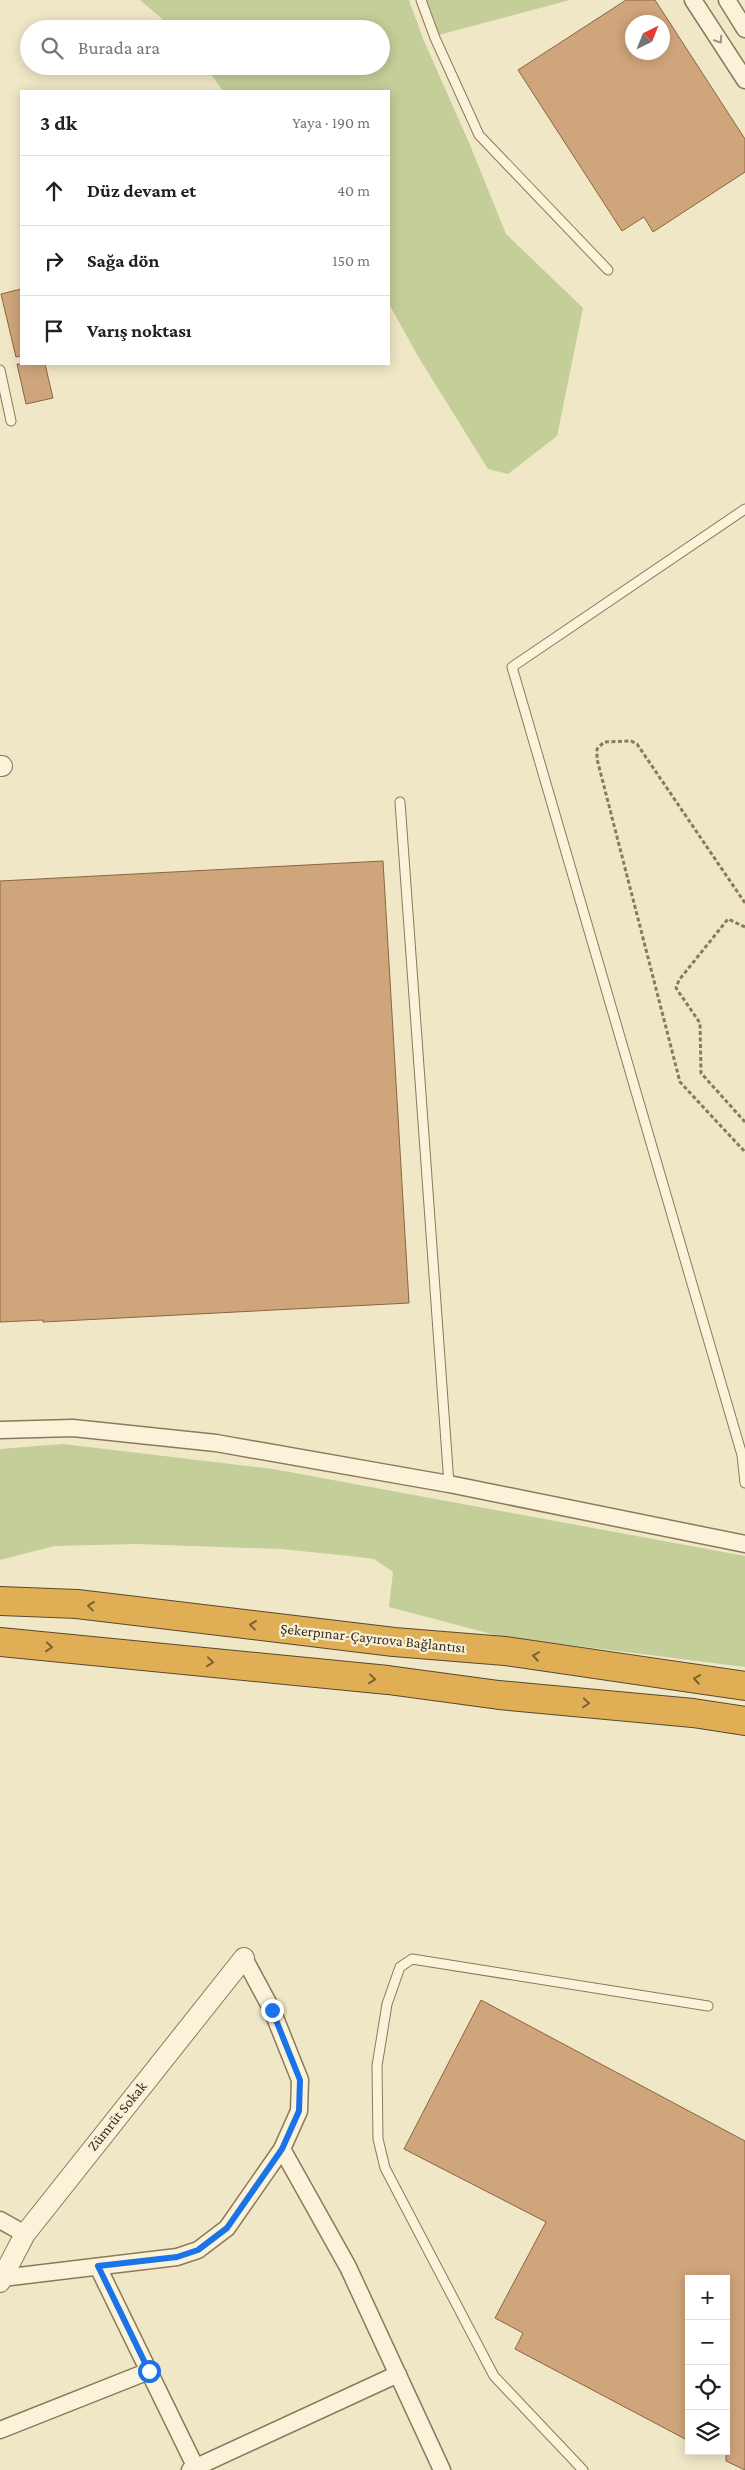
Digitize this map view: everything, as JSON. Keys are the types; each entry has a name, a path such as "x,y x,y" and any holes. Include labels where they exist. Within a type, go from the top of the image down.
{"highway":[{"name":"Şekerpınar-Çayırova Bağlantısı","path":"0,1600 77,1604 394,1642 505,1652 745,1686"},
{"path":"0,1642 388,1680 499,1695 693,1713 745,1721"}],"street":[{"path":"693,0 745,80"},
{"path":"727,0 745,29"},
{"path":"0,1430 73,1428 216,1443 449,1484 745,1544"},
{"path":"1,2280 177,2257 198,2250 227,2228 282,2149 299,2111 300,2080 272,2010 244,1958"},
{"name":"Zümrüt Sokak","path":"1,2280 25,2234 244,1958"},
{"path":"282,2149 348,2267 442,2470"},
{"path":"0,2220 25,2234"},
{"path":"98,2266 194,2469 398,2374"},
{"path":"0,2430 149,2371"}],"lane":[{"path":"421,0 435,38 479,135 608,270"},
{"path":"0,370 11,421"},
{"path":"745,509 512,668 742,1455 745,1483"},
{"path":"400,802 449,1484"},
{"path":"583,2470 494,2376 385,2168 378,2139 376,2066 387,2004 400,1967 412,1959 708,2006"}],"path":[{"path":"745,903 637,744 631,741 604,742 597,749 597,759 680,1082 745,1152"},
{"path":"745,927 728,919 679,980 676,988 700,1023 701,1073 745,1122"}],"green space":[{"path":"140,0 409,0 424,41 470,145 506,234 583,308 557,436 508,474 488,469 419,358 390,306 390,90 222,90 211,75 390,75 390,20 163,20"},
{"path":"423,0 570,0 435,36"},
{"path":"63,1444 273,1469 745,1556 745,1667 499,1636 389,1607 393,1572 374,1559 281,1549 136,1544 54,1546 0,1560 0,1449"}],"building":[{"path":"626,0 655,0 665,15 625,15 625,60 670,60 670,23 745,139 745,172 653,232 644,217 622,231 518,70"},
{"path":"20,289 20,356 16,357 1,294"},
{"path":"17,364 45,365 53,398 26,404"},
{"path":"383,861 409,1303 43,1322 43,1320 0,1322 0,881"},
{"path":"481,2000 745,2141 745,2470 726,2461 726,2455 730,2455 730,2275 685,2275 685,2439 515,2349 523,2333 495,2318 546,2222 404,2149"}],"route":[{"path":"149,2371 98,2266 177,2257 198,2250 227,2228 282,2149 299,2111 300,2080 272,2010"}]}
